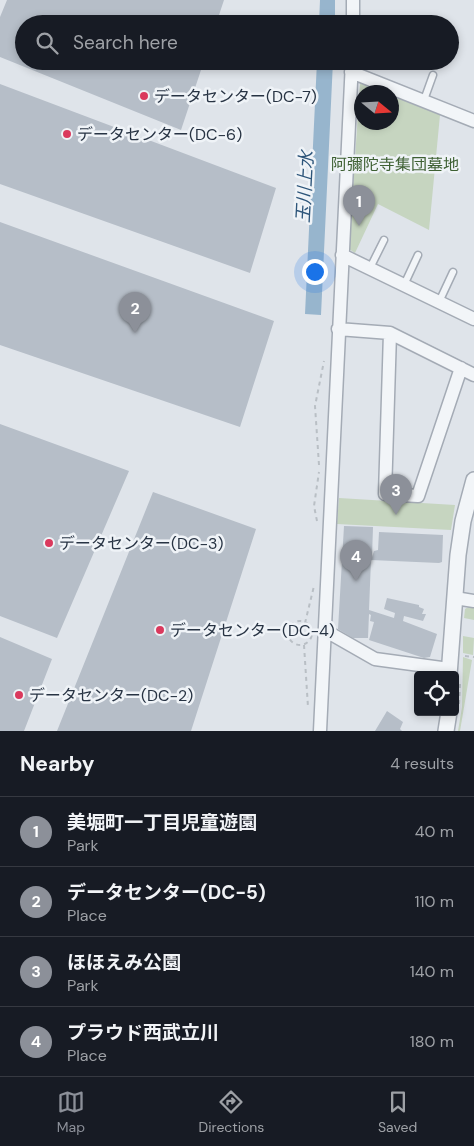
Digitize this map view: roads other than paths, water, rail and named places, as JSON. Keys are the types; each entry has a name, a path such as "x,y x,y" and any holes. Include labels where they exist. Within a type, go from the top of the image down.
{"street":[{"path":"352,15 353,0"},
{"path":"320,731 352,70"},
{"path":"359,70 474,121"},
{"path":"342,255 474,318"},
{"path":"338,329 390,333 474,375"},
{"path":"390,333 385,494 418,496 461,368"},
{"path":"449,671 458,555 471,502 474,480"},
{"path":"455,598 474,601"},
{"path":"326,631 375,659 443,671"},
{"path":"446,731 448,716"}],"lane":[{"path":"424,100 433,75"},
{"path":"370,268 384,240"},
{"path":"404,285 418,255"},
{"path":"438,302 453,272"}],"water":[{"path":"320,0 335,0 335,15 319,15"},
{"path":"317,70 333,70 321,315 305,314"}],"place":[{"name":"データセンター(DC-7)","path":"144,96"},
{"name":"データセンター(DC-6)","path":"67,134"},
{"name":"美堀町一丁目児童遊園","path":"359,226"},
{"name":"データセンター(DC-5)","path":"135,333"},
{"name":"ほほえみ公園","path":"396,515"},
{"name":"データセンター(DC-3)","path":"49,543"},
{"name":"プラウド西武立川","path":"356,581"},
{"name":"データセンター(DC-4)","path":"160,630"},
{"name":"データセンター(DC-2)","path":"19,695"}],"park label":[{"name":"阿彌陀寺集団墓地","path":"395,164"}],"water label":[{"name":"玉川上水","path":"305,187"}]}
